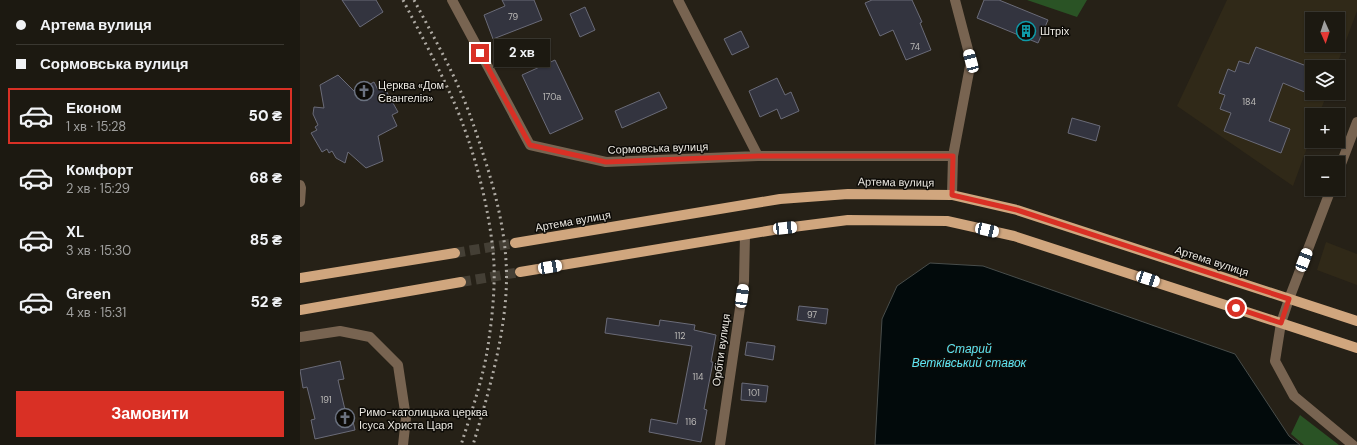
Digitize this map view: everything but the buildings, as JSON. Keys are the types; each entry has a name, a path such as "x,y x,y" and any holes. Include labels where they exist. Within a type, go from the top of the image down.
{"main road":[{"name":"Артема вулиця","path":"515,243 780,199 848,194 952,195 1017,210 1357,321"},
{"path":"520,272 785,228 848,220 947,221 1014,236 1357,348"},
{"path":"300,278 455,253"},
{"path":"300,310 461,282"}],"street":[{"name":"Сормовська вулиця","path":"452,0 530,145 606,162 758,156 953,156"},
{"path":"678,0 758,156"},
{"path":"952,195 953,156 971,61 955,0"},
{"path":"1344,156 1357,122"},
{"path":"300,184 300,202"},
{"path":"1328,196 1281,323 1275,361 1294,396 1353,445"},
{"name":"Орбіти вулиця","path":"720,445 744,281 745,235"},
{"path":"300,337 340,330 370,337 398,365 406,418 403,445"}],"shaded area":[{"path":"1227,0 1357,0 1357,11 1345,43 1345,12 1305,12 1305,52 1342,52 1339,60 1305,60 1305,100 1324,100 1322,108 1305,108 1305,148 1307,148 1293,186 1177,106"},
{"path":"1326,242 1357,254 1357,285 1317,270"}],"green space":[{"path":"1027,0 1087,0 1077,17"},
{"path":"1300,415 1339,445 1304,445 1291,434"}],"water":[{"name":"Старий Ветківський ставок","path":"930,263 983,266 1235,354 1289,436 1300,445 875,445 882,319 897,286"}],"tunnel":[{"path":"455,253 515,243"},
{"path":"461,282 520,272"}],"railway":[{"path":"403,0 461,118 480,180 492,244 494,284 488,346 480,383 461,445"},
{"path":"414,0 446,60 466,105 490,175 503,236 506,261 506,284 502,330 492,377 473,445"}],"place":[{"name":"Штріх","path":"1026,31"},
{"name":"Церква «Дом Євангелія»","path":"364,91"},
{"name":"Римо-католицька церква Ісуса Христа Царя","path":"345,418"}],"route":[{"path":"480,53 530,145 606,162 758,156 953,156 952,195 1017,210 1289,299 1281,323 1236,308"}]}
